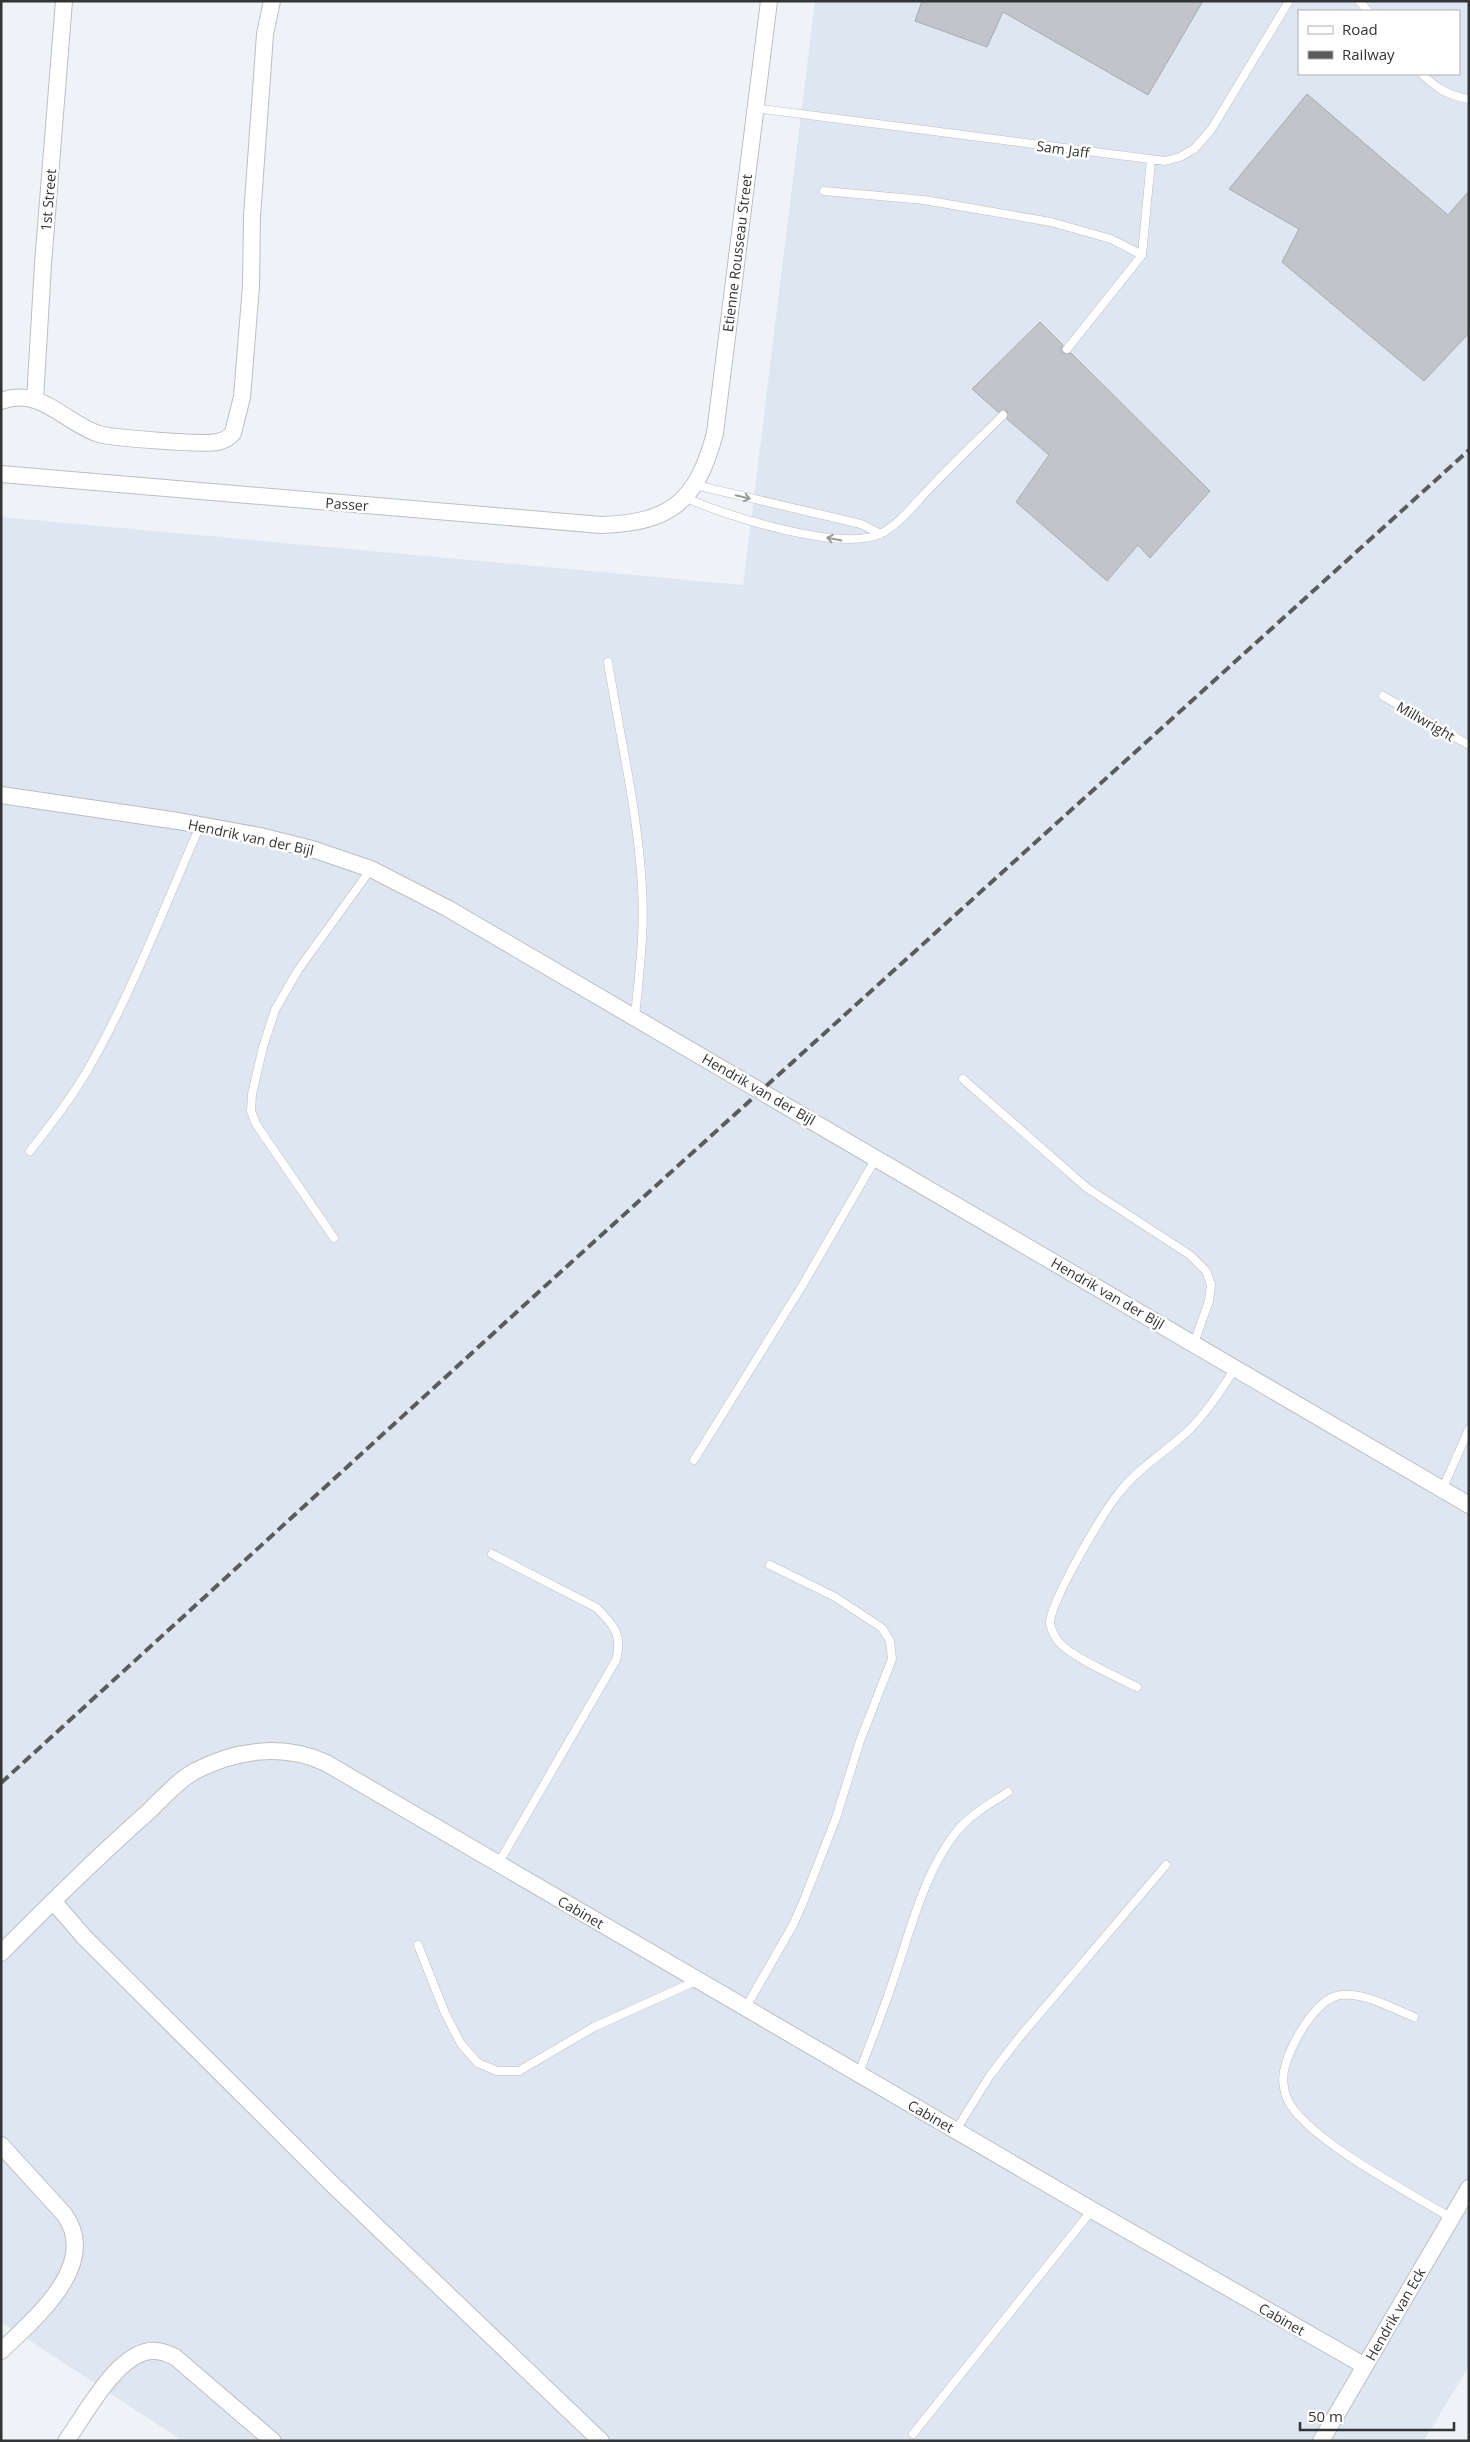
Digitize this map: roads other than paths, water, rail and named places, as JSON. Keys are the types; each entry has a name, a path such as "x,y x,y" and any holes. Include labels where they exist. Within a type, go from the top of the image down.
{"street":[{"name":"1st Street","path":"35,400 64,1"},
{"path":"1,401 15,398 35,400 51,406 85,428 108,436 216,442 234,434 242,388 251,286 252,216 265,34 272,1"},
{"name":"Etienne Rousseau Street","path":"690,491 709,456 718,416 754,108 769,1"},
{"name":"Passer","path":"1,474 600,524 636,522 648,518 676,506 690,491"},
{"name":"Hendrik van der Bijl","path":"1,795 200,826 312,849 371,870 448,908 1469,1505"},
{"name":"Cabinet","path":"1,1953 52,1901 184,1778 231,1756 251,1751 295,1752 315,1757 1092,2210 1365,2366"},
{"path":"52,1901 85,1938 330,2182 601,2441"},
{"path":"1,2145 72,2224 77,2247 75,2258 59,2288 40,2312 1,2351"},
{"name":"Hendrik van Eck","path":"1321,2441 1469,2188"},
{"path":"66,2441 121,2368 144,2352 160,2351 175,2357 273,2441"}],"lane":[{"name":"Sam Jaff","path":"754,108 1165,161 1180,157 1194,149 1203,140 1223,112 1288,1"},
{"path":"1423,75 1434,87 1469,100"},
{"path":"1067,349 1142,255 1151,160"},
{"path":"824,191 924,200 1052,222 1112,239 1142,255"},
{"path":"690,491 716,511 742,519 840,540 863,540 881,534 901,517 1003,415"},
{"path":"690,491 861,524 881,534"},
{"path":"608,662 637,832 642,889 641,951 635,1017"},
{"name":"Millwright","path":"1384,696 1469,745"},
{"path":"30,1151 66,1104 91,1063 144,954 200,826"},
{"path":"334,1238 261,1133 252,1111 252,1094 263,1047 275,1010 298,970 371,870"},
{"path":"963,1079 1087,1188 1190,1255 1206,1271 1211,1284 1209,1301 1194,1344"},
{"path":"694,1460 802,1286 876,1157"},
{"path":"1136,1687 1077,1656 1056,1640 1050,1624 1054,1606 1085,1548 1119,1493 1144,1466 1188,1431 1205,1413 1235,1368"},
{"path":"1442,1490 1469,1429"},
{"path":"492,1554 597,1608 609,1620 617,1633 620,1647 616,1660 498,1864"},
{"path":"746,2007 793,1925 804,1900 836,1818 860,1742 892,1659 890,1641 882,1628 871,1619 836,1597 770,1565"},
{"path":"858,2073 892,1984 905,1943 941,1855 957,1831 976,1813 1008,1792"},
{"path":"956,2130 989,2076 1018,2039 1166,1865"},
{"path":"418,1945 445,2013 461,2044 478,2063 497,2071 519,2072 594,2027 698,1980"},
{"path":"1414,2016 1361,1997 1341,1995 1324,2002 1310,2017 1296,2043 1284,2071 1284,2088 1289,2104 1318,2133 1380,2175 1451,2218"},
{"path":"913,2434 1092,2210"}],"railway":[{"path":"1,1783 554,1278 1469,450"}]}
